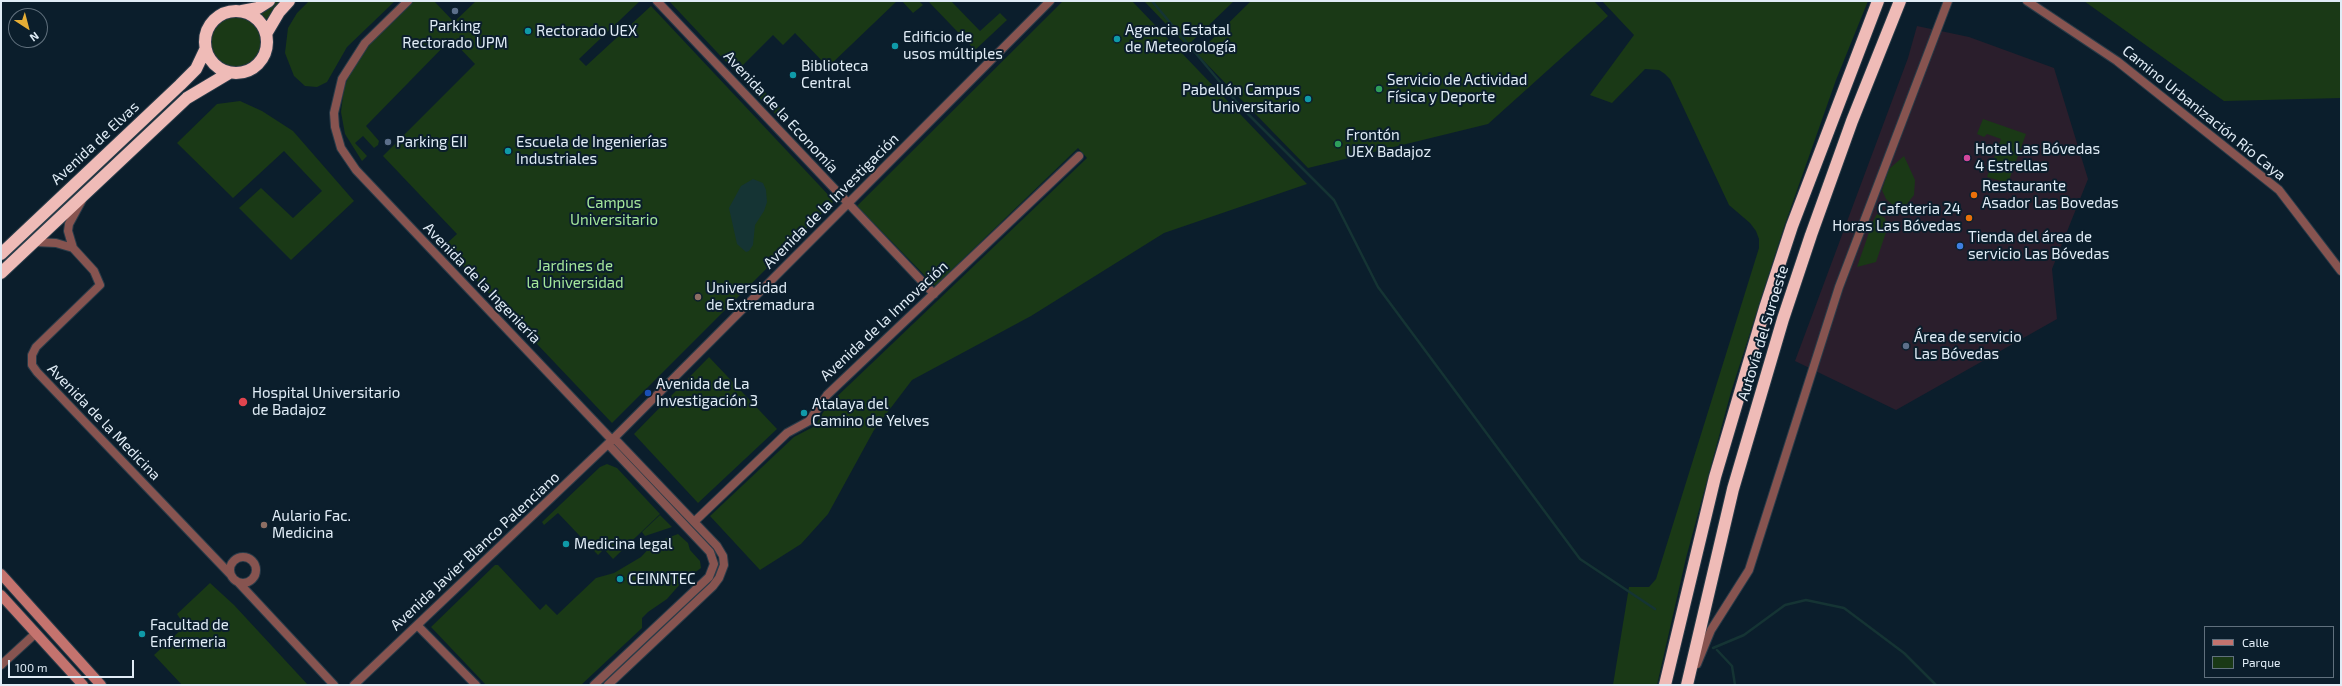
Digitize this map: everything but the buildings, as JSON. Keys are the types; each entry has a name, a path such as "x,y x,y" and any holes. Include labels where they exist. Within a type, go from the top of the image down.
{"highway":[{"path":"242,11 258,20 266,34 267,48 259,64 244,73 229,73 215,66 205,50 206,30 214,20 225,13 258,8 269,1"},
{"path":"266,34 279,12 289,1"},
{"name":"Autovía del Suroeste","path":"1665,685 1715,477 1765,308 1792,226 1878,1"},
{"name":"Autovía del Suroeste","path":"1688,685 1734,490 1783,319 1810,235 1852,121 1900,1"},
{"name":"Avenida de Elvas","path":"1,254 180,85 196,68 205,50"},
{"name":"Avenida de Elvas","path":"1,273 187,98 229,73"}],"main road":[{"path":"1,574 101,685"},
{"path":"1,594 83,685"}],"street":[{"name":"Avenida de la Ingeniería","path":"408,1 368,39 348,67 335,102 335,127 338,140 346,156 356,170 612,441"},
{"name":"Avenida de la Economía","path":"657,1 934,294"},
{"name":"Avenida de la Investigación","path":"612,441 1050,1"},
{"path":"1688,685 1711,630 1749,570 1830,314 1948,1"},
{"name":"Camino Urbanización Río Caya","path":"2027,1 2086,38 2117,61 2279,190 2341,271"},
{"name":"Avenida de la Innovación","path":"694,522 787,433 809,421 827,395 1079,156"},
{"name":"Avenida de Elvas","path":"73,248 68,231 69,224 88,192"},
{"path":"34,242 56,243 73,248"},
{"name":"Avenida de la Medicina","path":"73,248 94,271 100,285 36,347 32,355 32,365 36,372 230,574"},
{"path":"608,685 719,578 724,565 721,552 694,522 612,441"},
{"path":"594,685 708,577 714,564 710,552 612,441"},
{"name":"Avenida Javier Blanco Palenciano","path":"354,685 612,441"},
{"path":"238,582 246,583 253,578 256,571 251,560 243,557 235,559 230,566 230,574 334,685"},
{"path":"417,625 476,685"},
{"path":"1,665 36,633"}],"shaded area":[{"path":"1917,26 1969,37 2054,68 2088,179 2052,269 2057,319 1896,410 1795,361 1908,58"},
{"path":"753,179 763,183 766,190 767,202 764,211 755,225 753,245 749,251 746,252 737,244 729,208 741,186"}],"green space":[{"path":"277,1 281,3 265,21 258,14"},
{"path":"309,1 395,1 347,47 327,82 317,87 305,86 294,76 285,53 288,28 297,13"},
{"name":"Campus Universitario","path":"414,1 434,1 454,22 476,1 640,1 579,59 586,66 651,6 834,201 612,423 444,246 457,234 383,156 475,64 451,39 366,126 379,141 378,145 374,148 363,136 355,143 367,156 362,161 345,134 341,112 344,88 349,75 364,51"},
{"path":"669,1 897,1 828,67 795,33 783,45 773,35 741,67 781,109 775,114"},
{"path":"902,1 919,1 923,5 913,13"},
{"path":"928,1 951,1 980,31 1000,13 1007,20 975,50"},
{"path":"1063,1 1132,1 1307,184 1164,233 1031,316 912,380 874,430 828,514 801,544 760,570 710,516 794,437 815,426 827,406 1087,158 1078,148 935,286 857,206"},
{"path":"1144,1 1234,1 1187,46"},
{"name":"Servicio de Actividad Física y Deporte","path":"1251,1 1594,1 1608,16 1488,124 1308,168 1197,54"},
{"path":"1602,1 1868,1 1836,80 1784,227 1731,392 1686,558 1657,685 1613,685 1629,587 1649,587 1656,579 1759,248 1759,239 1756,231 1750,223 1729,205 1670,79 1665,74 1659,70 1645,69 1612,103 1590,95 1634,35"},
{"path":"2084,1 2341,1 2341,98 2224,101"},
{"path":"230,17 240,17 249,21 257,29 261,38 261,48 257,57 249,65 240,69 230,69 221,65 213,57 209,48 209,38 213,29 221,21"},
{"path":"240,101 262,111 293,131 354,201 291,260 239,208 261,188 293,218 322,191 284,151 233,198 177,143 217,104"},
{"path":"1983,119 2026,134 2008,183 1987,177 2001,139 1987,134 1984,137 1977,134"},
{"path":"1904,156 1915,180 1914,195 1906,205 1894,206 1886,199 1882,190 1889,169"},
{"path":"1877,214 1885,218 1887,229 1876,262 1857,267 1873,221"},
{"path":"709,357 777,429 698,503 634,434"},
{"path":"607,464 617,468 660,514 613,559 604,549 598,555 558,513 544,525 542,522 600,467"},
{"path":"660,515 672,527 645,536 642,532"},
{"path":"678,534 688,543 690,550 700,561 701,568 681,583 667,599 648,612 642,618 642,628 581,685 486,685 431,627 495,565 498,565 540,610 546,604 557,615 596,578 614,573 641,557 654,543"},
{"path":"210,583 234,605 308,685 182,685 154,655 185,626 177,614"}],"waterway":[{"path":"1152,1 1240,106 1334,200 1378,287 1580,559 1655,609"},
{"path":"1713,648 1744,635 1785,605 1806,600 1844,608 1904,653 1936,685"},
{"path":"1717,650 1732,666 1735,685"}],"place":[{"name":"Parking Rectorado UPM","path":"455,11"},
{"name":"Rectorado UEX","path":"528,31"},
{"name":"Agencia Estatal de Meteorología","path":"1117,39"},
{"name":"Edificio de usos múltiples","path":"895,46"},
{"name":"Biblioteca Central","path":"793,75"},
{"name":"Servicio de Actividad Física y Deporte","path":"1379,89"},
{"name":"Pabellón Campus Universitario","path":"1308,99"},
{"name":"Parking EII","path":"388,142"},
{"name":"Frontón UEX Badajoz","path":"1338,144"},
{"name":"Escuela de Ingenierías Industriales","path":"508,151"},
{"name":"Hotel Las Bóvedas 4 Estrellas","path":"1967,158"},
{"name":"Restaurante Asador Las Bovedas","path":"1974,195"},
{"name":"Cafeteria 24 Horas Las Bóvedas","path":"1969,218"},
{"name":"Tienda del área de servicio Las Bóvedas","path":"1960,246"},
{"name":"Universidad de Extremadura","path":"698,297"},
{"name":"Área de servicio Las Bóvedas","path":"1906,346"},
{"name":"Avenida de La Investigación 3","path":"648,393"},
{"name":"Hospital Universitario de Badajoz","path":"243,402"},
{"name":"Atalaya del Camino de Yelves","path":"804,413"},
{"name":"Aulario Fac. Medicina","path":"264,525"},
{"name":"Medicina legal","path":"566,544"},
{"name":"CEINNTEC","path":"620,579"},
{"name":"Facultad de Enfermeria","path":"142,634"}],"park label":[{"name":"Jardines de la Universidad","path":"575,274"}]}
